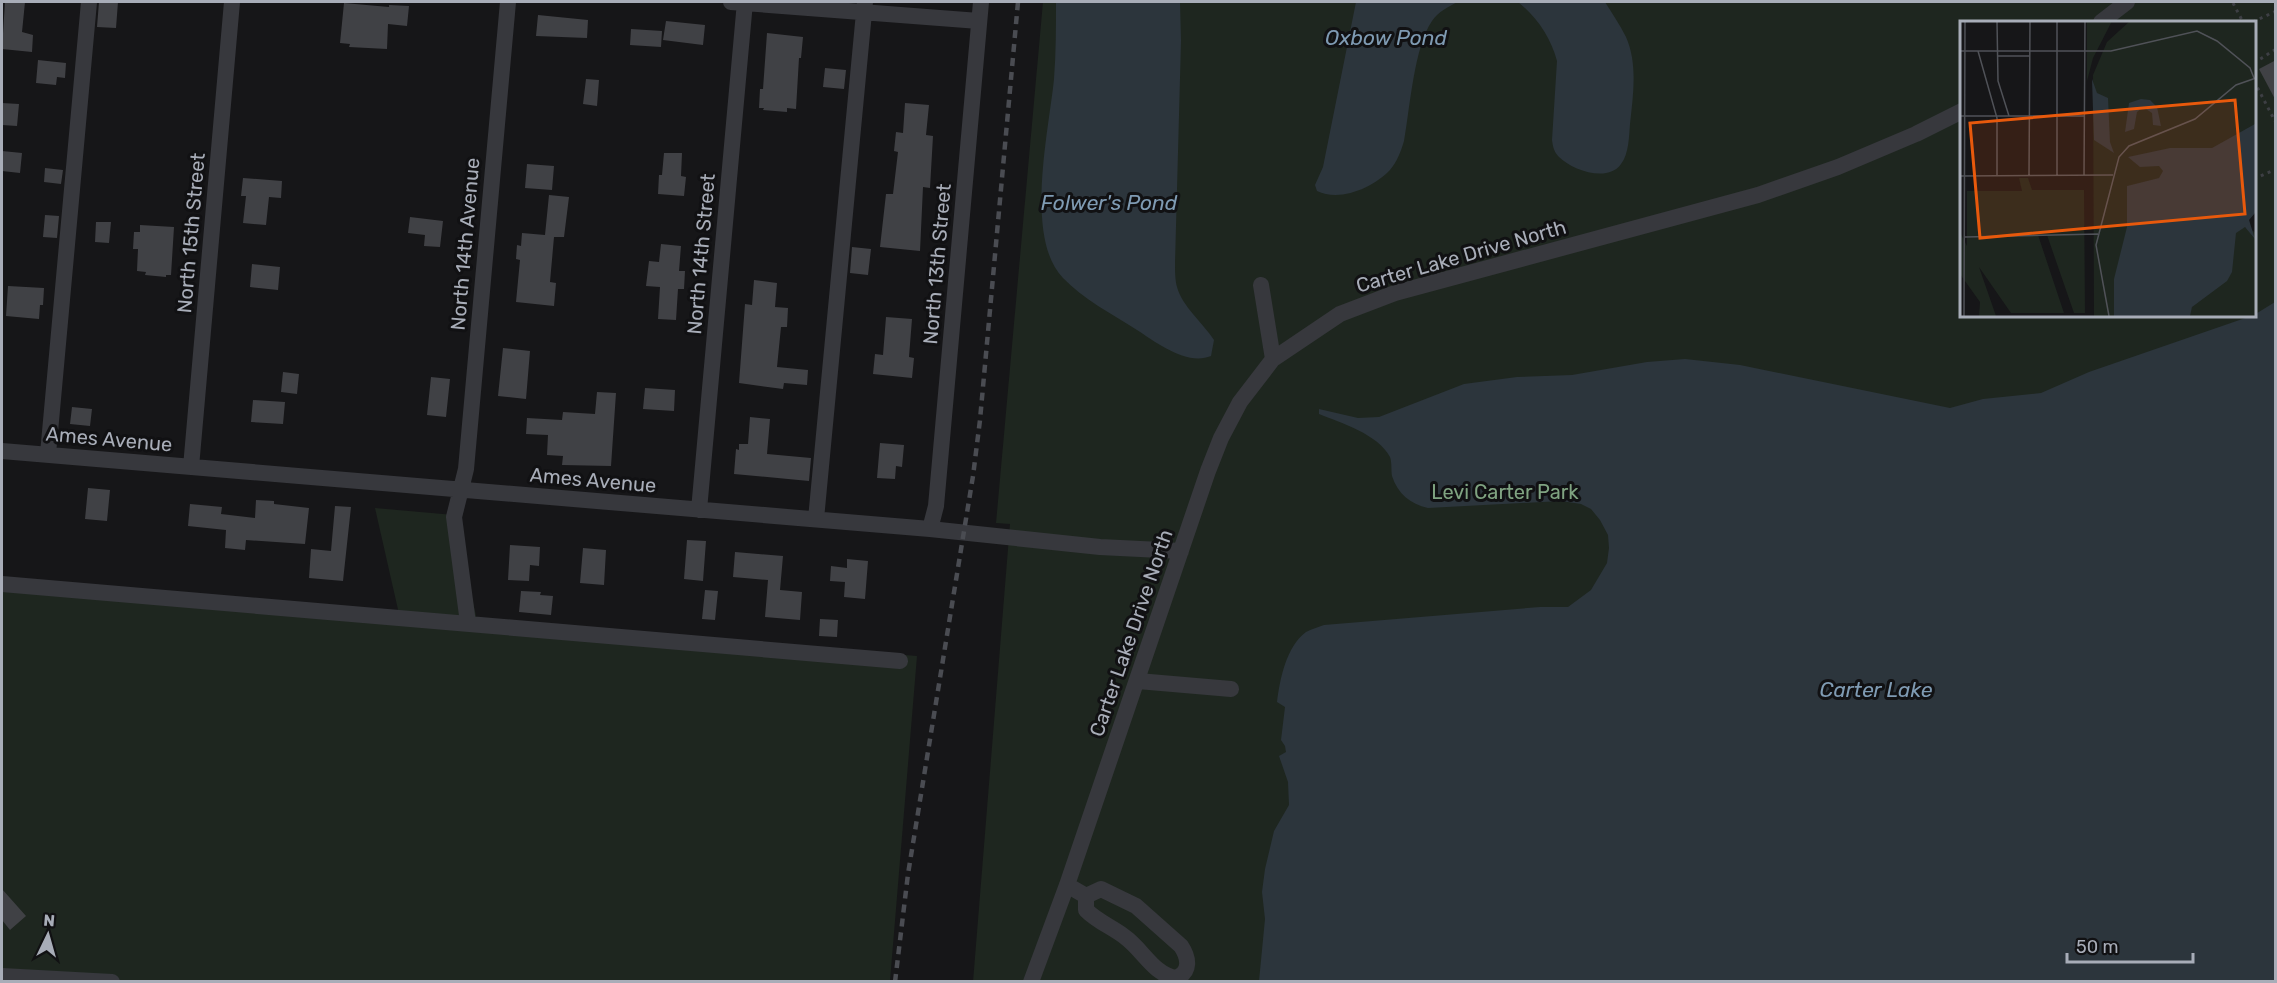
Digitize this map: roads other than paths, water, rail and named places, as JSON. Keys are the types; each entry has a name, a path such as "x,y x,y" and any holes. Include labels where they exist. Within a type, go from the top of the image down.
{"street":[{"path":"48,454 89,2"},
{"name":"North 15th Street","path":"190,467 232,2"},
{"name":"North 14th Avenue","path":"468,623 454,518 466,469 508,2"},
{"path":"740,2 865,7 979,21"},
{"name":"North 14th Street","path":"699,510 740,2"},
{"name":"North 13th Street","path":"930,529 936,506 981,2"},
{"path":"2102,21 2127,2"},
{"path":"816,519 865,7"},
{"name":"Carter Lake Drive North","path":"1031,981 1067,885 1221,438 1240,402 1273,359 1340,314 1395,293 1758,195 1838,167 1917,134 1960,112"},
{"path":"1261,285 1273,359"},
{"name":"Ames Avenue","path":"2,451 816,519 1100,547 1181,551"},
{"path":"2,584 900,661"},
{"path":"1138,681 1231,689"},
{"path":"1067,885 1086,896"},
{"path":"1101,889 1136,906 1181,946 1188,964 1186,972 1176,978 1165,976 1126,937 1096,920 1086,910 1086,896 1101,889"},
{"path":"2,976 20,979 112,981"}],"water":[{"name":"Folwer's Pond","path":"1056,2 1180,2 1175,278 1183,301 1214,340 1211,356 1192,358 1163,347 1079,293 1063,278 1051,260 1044,237 1042,183 1054,79"},
{"name":"Oxbow Pond","path":"1356,2 1458,2 1437,15 1426,32 1417,62 1404,141 1392,167 1383,177 1356,191 1336,195 1326,194 1317,191 1315,185 1323,167"},
{"path":"1518,2 1605,2 1621,28 1630,47 1633,91 1627,150 1624,160 1615,170 1599,174 1581,170 1565,162 1556,153 1552,140 1557,61 1542,28"},
{"name":"Carter Lake","path":"2275,302 2275,981 1259,981 1265,919 1262,892 1265,869 1274,831 1289,805 1288,782 1279,756 1286,752 1281,740 1285,707 1277,702 1285,664 1299,638 1306,632 1324,625 1540,607 1568,607 1591,590 1607,563 1609,548 1608,535 1600,520 1591,509 1581,504 1561,501 1428,508 1416,504 1398,488 1392,476 1390,457 1377,442 1348,425 1319,414 1319,409 1358,418 1379,417 1464,384 1517,377 1572,375 1647,362 1685,359 1740,365 1950,408 1983,399 2041,393 2089,372 2256,316 2256,314"}],"railway":[{"path":"895,982 908,874 973,476 1018,2"}],"park label":[{"name":"Levi Carter Park","path":"1505,492"}]}
